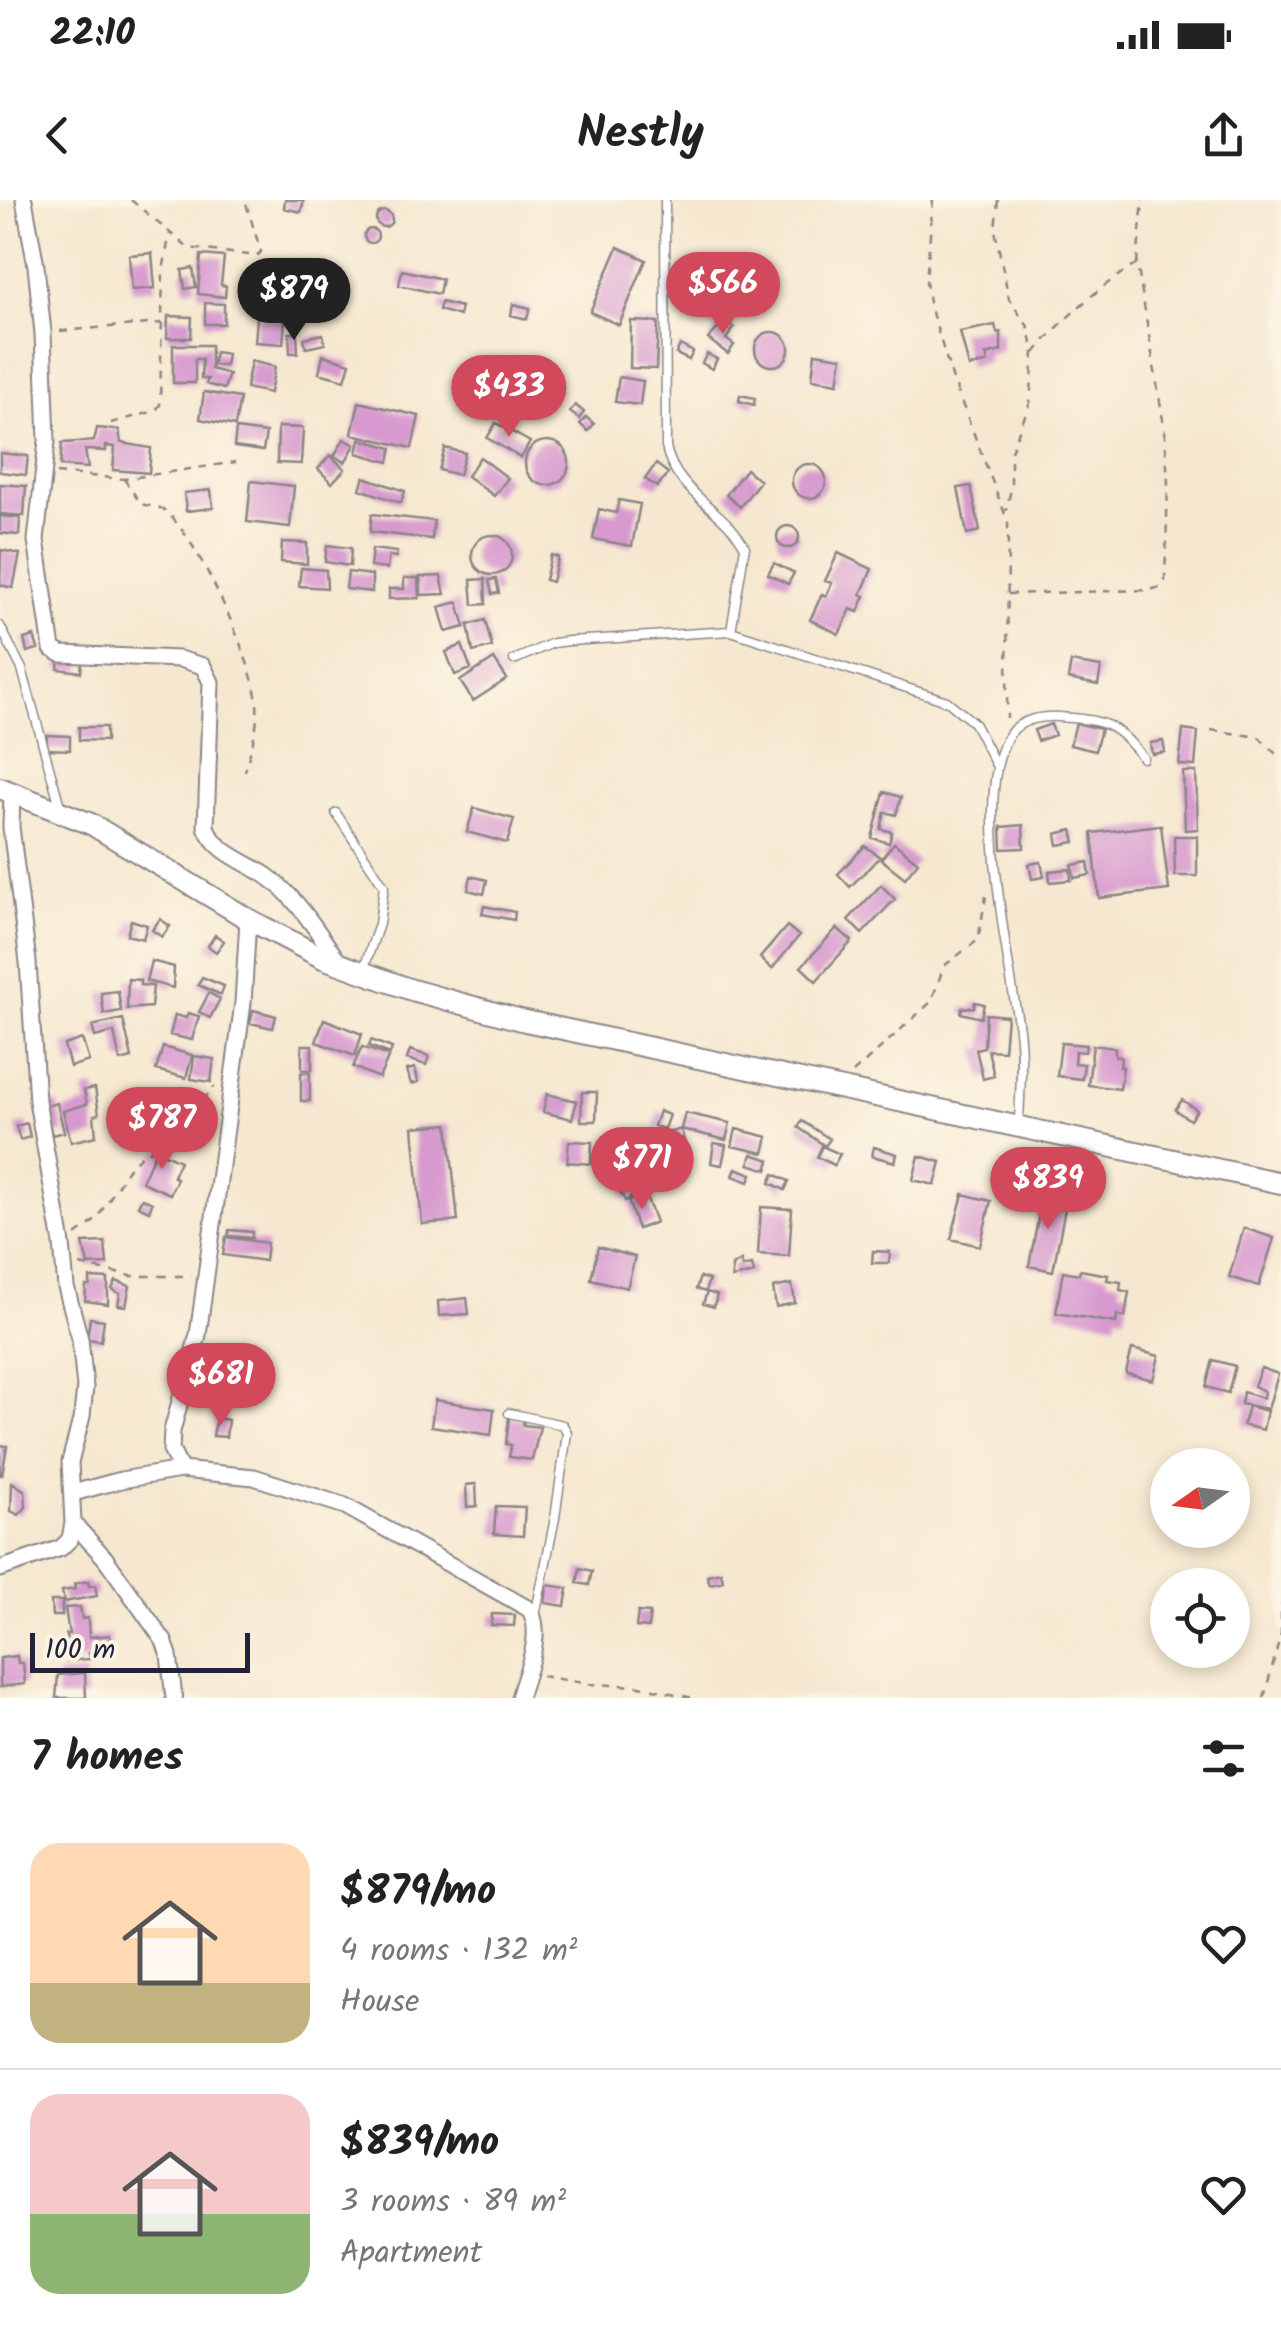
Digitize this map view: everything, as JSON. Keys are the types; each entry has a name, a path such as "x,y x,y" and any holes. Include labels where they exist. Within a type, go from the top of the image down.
{"main road":[{"path":"6,790 91,824 248,919 322,958 412,990 521,1020 1281,1184"}],"street":[{"path":"24,200 43,333 45,472 36,540 52,648 61,654 179,659 203,666 211,682 206,827 217,846 271,879 286,893 339,962"},
{"path":"0,1569 61,1548 70,1539 74,1523 70,1462 82,1416 84,1374 80,1339 66,1288 37,1100 28,962 6,790"},
{"path":"181,1470 171,1450 172,1430 198,1336 243,1002 248,919"},
{"path":"73,1493 181,1470 254,1477 346,1506 529,1609 536,1631 520,1698"},
{"path":"74,1523 105,1558 164,1641 174,1698"}],"lane":[{"path":"666,200 666,447 675,472 690,491 725,521 745,547 730,631"},
{"path":"0,626 22,668 61,810"},
{"path":"514,660 553,643 730,631 947,700 974,723 997,767"},
{"path":"1018,1127 1020,1035 994,827 997,767 1009,734 1034,719 1049,716 1098,720 1127,736 1143,758"},
{"path":"336,813 384,886 378,924 362,973"},
{"path":"509,1413 563,1425 567,1433 535,1618"}],"path":[{"path":"131,200 188,248 257,256 260,244 245,200"},
{"path":"933,200 926,281 930,304 953,380 1006,514 1009,532 1005,704 1009,734"},
{"path":"998,200 995,230 1009,298 1029,328 1034,354 1030,403 1011,450 1012,488 1006,514"},
{"path":"1007,594 1149,590 1166,581 1165,432 1137,264 1143,200"},
{"path":"110,423 160,407 162,271 170,232"},
{"path":"1034,354 1080,306 1109,286 1118,274 1137,264"},
{"path":"43,333 162,323"},
{"path":"45,472 124,479 236,462"},
{"path":"124,479 142,504 165,511 194,548 212,578 249,662 258,721 245,771"},
{"path":"1211,730 1259,737 1281,760"},
{"path":"838,1088 932,1002 944,966 976,943 983,904 998,868"},
{"path":"206,1276 131,1276 63,1252 96,1220 128,1169 142,1155 191,1128 209,1091 233,1075"},
{"path":"1264,1698 1281,1633 1281,1604"},
{"path":"526,1673 590,1684 640,1686 693,1698"}],"building":[{"path":"285,200 304,200 301,212 284,208"},
{"path":"384,211 392,219 384,227 376,219"},
{"path":"371,229 378,236 371,243 364,236"},
{"path":"618,247 646,260 619,325 590,312"},
{"path":"152,253 155,288 132,290 129,255"},
{"path":"201,255 224,257 221,285 226,286 225,297 198,294"},
{"path":"263,264 291,266 285,290 261,288"},
{"path":"193,268 196,287 185,289 182,270"},
{"path":"402,270 442,279 439,294 399,285"},
{"path":"292,294 294,305 258,313 255,302"},
{"path":"441,302 461,307 459,316 439,310"},
{"path":"205,303 224,304 224,324 205,324"},
{"path":"513,304 530,308 527,319 511,315"},
{"path":"168,316 192,317 191,338 167,338"},
{"path":"257,317 285,319 283,344 255,342"},
{"path":"631,321 658,322 656,369 630,368"},
{"path":"725,321 734,328 726,339 734,345 728,354 708,339"},
{"path":"995,325 997,333 1001,332 1001,351 986,355 988,362 969,367 960,332"},
{"path":"772,332 784,337 789,349 784,361 772,366 760,361 755,349 760,337"},
{"path":"289,333 297,333 298,353 290,353"},
{"path":"323,334 325,344 306,348 304,338"},
{"path":"173,345 211,345 211,369 229,374 224,389 201,379 202,359 195,359 195,383 173,383"},
{"path":"680,345 693,352 689,360 676,354"},
{"path":"215,352 227,354 225,366 213,365"},
{"path":"815,353 842,357 838,383 812,379"},
{"path":"707,354 717,359 712,369 702,363"},
{"path":"323,355 350,363 345,380 319,373"},
{"path":"251,361 275,367 270,393 246,388"},
{"path":"619,377 643,381 640,405 615,402"},
{"path":"204,392 240,398 235,426 200,419"},
{"path":"740,395 755,398 754,405 739,401"},
{"path":"359,402 419,416 412,448 352,434"},
{"path":"575,405 584,412 579,419 570,412"},
{"path":"586,417 594,424 588,431 580,424"},
{"path":"496,423 530,442 521,458 487,438"},
{"path":"278,427 303,428 301,464 277,463"},
{"path":"97,428 119,430 121,443 151,448 149,473 113,470 115,447 106,446 106,451 85,450 88,468 60,466 62,443 94,441"},
{"path":"236,429 266,433 263,451 234,447"},
{"path":"344,439 355,445 345,462 334,456"},
{"path":"360,439 392,448 389,462 357,453"},
{"path":"547,441 563,447 569,463 563,479 547,485 531,479 525,463 531,447"},
{"path":"445,448 465,453 459,475 439,470"},
{"path":"0,453 28,456 26,475 0,472"},
{"path":"330,455 345,469 332,483 318,469"},
{"path":"480,457 508,478 494,496 467,476"},
{"path":"656,464 668,473 657,487 645,479"},
{"path":"809,464 821,469 826,481 821,493 809,498 797,493 792,481 797,469"},
{"path":"746,469 760,481 740,507 726,495"},
{"path":"364,477 405,491 401,503 360,489"},
{"path":"251,481 294,486 290,527 247,522"},
{"path":"0,484 26,486 24,516 0,514"},
{"path":"971,486 980,531 967,534 958,488"},
{"path":"211,490 213,508 186,511 184,493"},
{"path":"619,500 640,504 632,546 593,539 599,509 616,513"},
{"path":"372,514 434,521 432,539 370,532"},
{"path":"0,516 20,518 19,535 0,533"},
{"path":"788,526 799,537 788,548 777,537"},
{"path":"492,535 506,541 512,555 506,569 492,575 478,569 472,555 478,541"},
{"path":"282,542 307,543 307,564 281,562"},
{"path":"327,545 351,548 350,566 325,562"},
{"path":"372,549 397,552 396,557 389,556 387,569 370,567"},
{"path":"1,550 20,554 13,588 0,585"},
{"path":"838,553 872,569 858,612 851,609 839,634 810,620 832,583 825,581"},
{"path":"551,555 558,557 552,582 545,580"},
{"path":"774,563 794,573 788,584 768,574"},
{"path":"301,568 326,570 327,588 299,586"},
{"path":"348,572 372,575 372,592 346,589"},
{"path":"441,576 445,594 421,595 420,577"},
{"path":"404,578 418,578 419,598 389,599 389,589 404,589"},
{"path":"485,579 486,604 473,605 471,580"},
{"path":"496,579 499,593 492,594 489,580"},
{"path":"458,602 465,627 446,632 439,607"},
{"path":"485,620 492,647 473,652 468,625"},
{"path":"34,636 38,649 27,652 24,639"},
{"path":"462,645 471,669 455,675 446,652"},
{"path":"59,659 82,662 81,672 58,669"},
{"path":"494,659 507,679 473,701 460,681"},
{"path":"1071,662 1101,667 1098,685 1068,679"},
{"path":"1076,723 1101,729 1095,751 1070,745"},
{"path":"1051,724 1055,735 1038,741 1034,730"},
{"path":"79,727 106,727 106,741 79,740"},
{"path":"1183,730 1198,732 1195,766 1179,765"},
{"path":"47,735 70,736 70,750 46,749"},
{"path":"1163,741 1165,752 1152,754 1150,743"},
{"path":"1183,772 1196,772 1198,829 1185,830"},
{"path":"884,792 901,797 896,815 885,812 881,829 892,832 889,843 872,838"},
{"path":"474,808 514,819 507,843 467,832"},
{"path":"1023,825 1024,848 1002,849 1001,827"},
{"path":"1161,825 1169,890 1099,898 1092,833"},
{"path":"1072,830 1075,842 1058,845 1056,834"},
{"path":"1174,836 1197,836 1197,876 1175,876"},
{"path":"894,843 918,862 905,878 881,859"},
{"path":"865,846 880,857 850,887 838,874"},
{"path":"1041,862 1044,877 1032,879 1029,864"},
{"path":"1088,862 1090,875 1074,878 1072,865"},
{"path":"1070,869 1071,880 1050,882 1049,871"},
{"path":"471,876 487,880 484,894 468,890"},
{"path":"881,885 895,899 862,934 848,920"},
{"path":"484,906 515,912 514,920 482,914"},
{"path":"160,919 170,926 162,937 152,930"},
{"path":"131,920 147,925 143,939 127,935"},
{"path":"787,926 799,936 772,969 760,958"},
{"path":"837,928 852,941 816,981 801,967"},
{"path":"215,935 224,941 216,952 208,946"},
{"path":"151,961 174,967 173,988 146,981"},
{"path":"202,977 224,986 221,995 198,985"},
{"path":"128,979 153,986 151,1007 127,1009"},
{"path":"118,991 121,1011 104,1014 101,993"},
{"path":"209,993 220,999 210,1018 199,1012"},
{"path":"975,1002 984,1004 981,1018 961,1013 962,1008 974,1007"},
{"path":"253,1010 276,1016 273,1028 250,1023"},
{"path":"188,1013 199,1016 192,1040 170,1035 175,1015 186,1018"},
{"path":"986,1014 1007,1016 1004,1051 988,1050 994,1076 983,1079 976,1049 984,1047"},
{"path":"123,1019 132,1058 120,1061 114,1032 95,1037 92,1026"},
{"path":"324,1019 362,1034 355,1056 316,1042"},
{"path":"82,1039 89,1061 70,1067 64,1045"},
{"path":"371,1040 392,1048 390,1054 369,1046"},
{"path":"1061,1043 1086,1045 1085,1052 1075,1051 1074,1063 1084,1064 1082,1079 1057,1076"},
{"path":"302,1045 312,1045 312,1070 302,1070"},
{"path":"1093,1045 1115,1048 1115,1056 1121,1057 1120,1089 1088,1085"},
{"path":"163,1047 192,1055 186,1078 156,1070"},
{"path":"362,1047 389,1056 379,1078 353,1067"},
{"path":"410,1050 429,1056 426,1065 407,1059"},
{"path":"194,1056 214,1059 211,1082 191,1079"},
{"path":"415,1068 418,1082 411,1084 407,1070"},
{"path":"301,1073 310,1073 310,1101 301,1101"},
{"path":"95,1088 99,1114 94,1115 96,1136 71,1142 63,1111 87,1104 84,1090"},
{"path":"582,1092 597,1092 596,1121 581,1121"},
{"path":"547,1094 577,1101 572,1119 543,1112"},
{"path":"1182,1100 1197,1110 1190,1120 1175,1110"},
{"path":"57,1103 64,1132 52,1135 45,1106"},
{"path":"659,1111 669,1115 664,1129 654,1126"},
{"path":"685,1113 730,1123 726,1140 681,1129"},
{"path":"802,1121 830,1139 825,1146 798,1127"},
{"path":"27,1123 30,1137 20,1140 16,1126"},
{"path":"448,1124 458,1221 422,1224 413,1127"},
{"path":"681,1129 689,1159 647,1171 639,1141"},
{"path":"736,1129 768,1137 764,1153 732,1146"},
{"path":"624,1140 647,1188 625,1201 610,1162 614,1160 609,1148"},
{"path":"569,1141 592,1142 591,1164 567,1162"},
{"path":"714,1143 726,1145 722,1165 711,1163"},
{"path":"822,1146 840,1154 834,1165 817,1157"},
{"path":"874,1147 897,1154 895,1162 872,1156"},
{"path":"156,1150 180,1161 170,1194 142,1182"},
{"path":"752,1154 770,1160 767,1170 749,1164"},
{"path":"919,1156 941,1162 935,1185 913,1180"},
{"path":"736,1168 752,1174 749,1182 733,1176"},
{"path":"774,1174 789,1181 785,1190 770,1183"},
{"path":"1043,1193 1067,1198 1053,1271 1029,1266"},
{"path":"645,1194 656,1222 638,1229 628,1201"},
{"path":"963,1194 991,1201 980,1246 951,1239"},
{"path":"142,1198 152,1203 149,1211 138,1206"},
{"path":"761,1207 792,1209 789,1256 758,1254"},
{"path":"1244,1228 1274,1238 1259,1286 1229,1277"},
{"path":"229,1230 252,1232 252,1238 228,1236"},
{"path":"226,1237 267,1243 265,1261 223,1255"},
{"path":"105,1242 107,1264 88,1265 83,1243"},
{"path":"598,1247 635,1257 627,1288 591,1279"},
{"path":"873,1251 890,1252 889,1263 872,1263"},
{"path":"741,1261 742,1267 752,1265 754,1273 732,1278 732,1266"},
{"path":"1080,1270 1108,1275 1107,1280 1121,1282 1120,1290 1129,1292 1125,1317 1117,1315 1116,1323 1056,1313 1063,1271 1079,1274"},
{"path":"700,1277 709,1280 705,1292 696,1289"},
{"path":"90,1278 108,1279 108,1304 85,1301"},
{"path":"116,1281 130,1286 126,1306 118,1305 120,1294 112,1289"},
{"path":"792,1284 795,1303 776,1307 773,1288"},
{"path":"707,1292 717,1295 714,1307 703,1304"},
{"path":"467,1298 469,1314 439,1316 438,1301"},
{"path":"90,1318 104,1320 101,1341 87,1339"},
{"path":"1132,1349 1159,1356 1153,1380 1126,1373"},
{"path":"1213,1360 1235,1366 1228,1393 1206,1387"},
{"path":"1261,1368 1278,1374 1268,1409 1241,1404 1243,1392 1263,1398 1264,1391 1254,1386"},
{"path":"435,1400 494,1409 491,1435 431,1426"},
{"path":"1248,1406 1267,1411 1263,1430 1243,1425"},
{"path":"509,1417 524,1419 523,1425 540,1427 532,1460 509,1457"},
{"path":"216,1418 228,1420 226,1437 213,1436"},
{"path":"0,1445 7,1446 2,1475 0,1475"},
{"path":"12,1482 25,1491 26,1507 19,1515 11,1511"},
{"path":"476,1484 477,1506 467,1507 466,1485"},
{"path":"496,1506 525,1507 523,1536 494,1534"},
{"path":"580,1568 592,1571 589,1585 577,1583"},
{"path":"721,1572 723,1581 710,1584 707,1575"},
{"path":"88,1581 89,1586 95,1585 97,1596 64,1602 62,1591"},
{"path":"547,1585 568,1588 565,1606 545,1603"},
{"path":"51,1601 62,1601 62,1616 52,1616"},
{"path":"80,1607 82,1619 88,1618 89,1637 110,1635 111,1651 89,1653 90,1659 68,1661 65,1608"},
{"path":"638,1612 650,1613 648,1628 636,1627"},
{"path":"492,1614 515,1615 514,1626 491,1625"},
{"path":"17,1656 18,1663 23,1663 25,1684 0,1687 0,1658"},
{"path":"85,1673 86,1698 56,1698 58,1675"}]}
